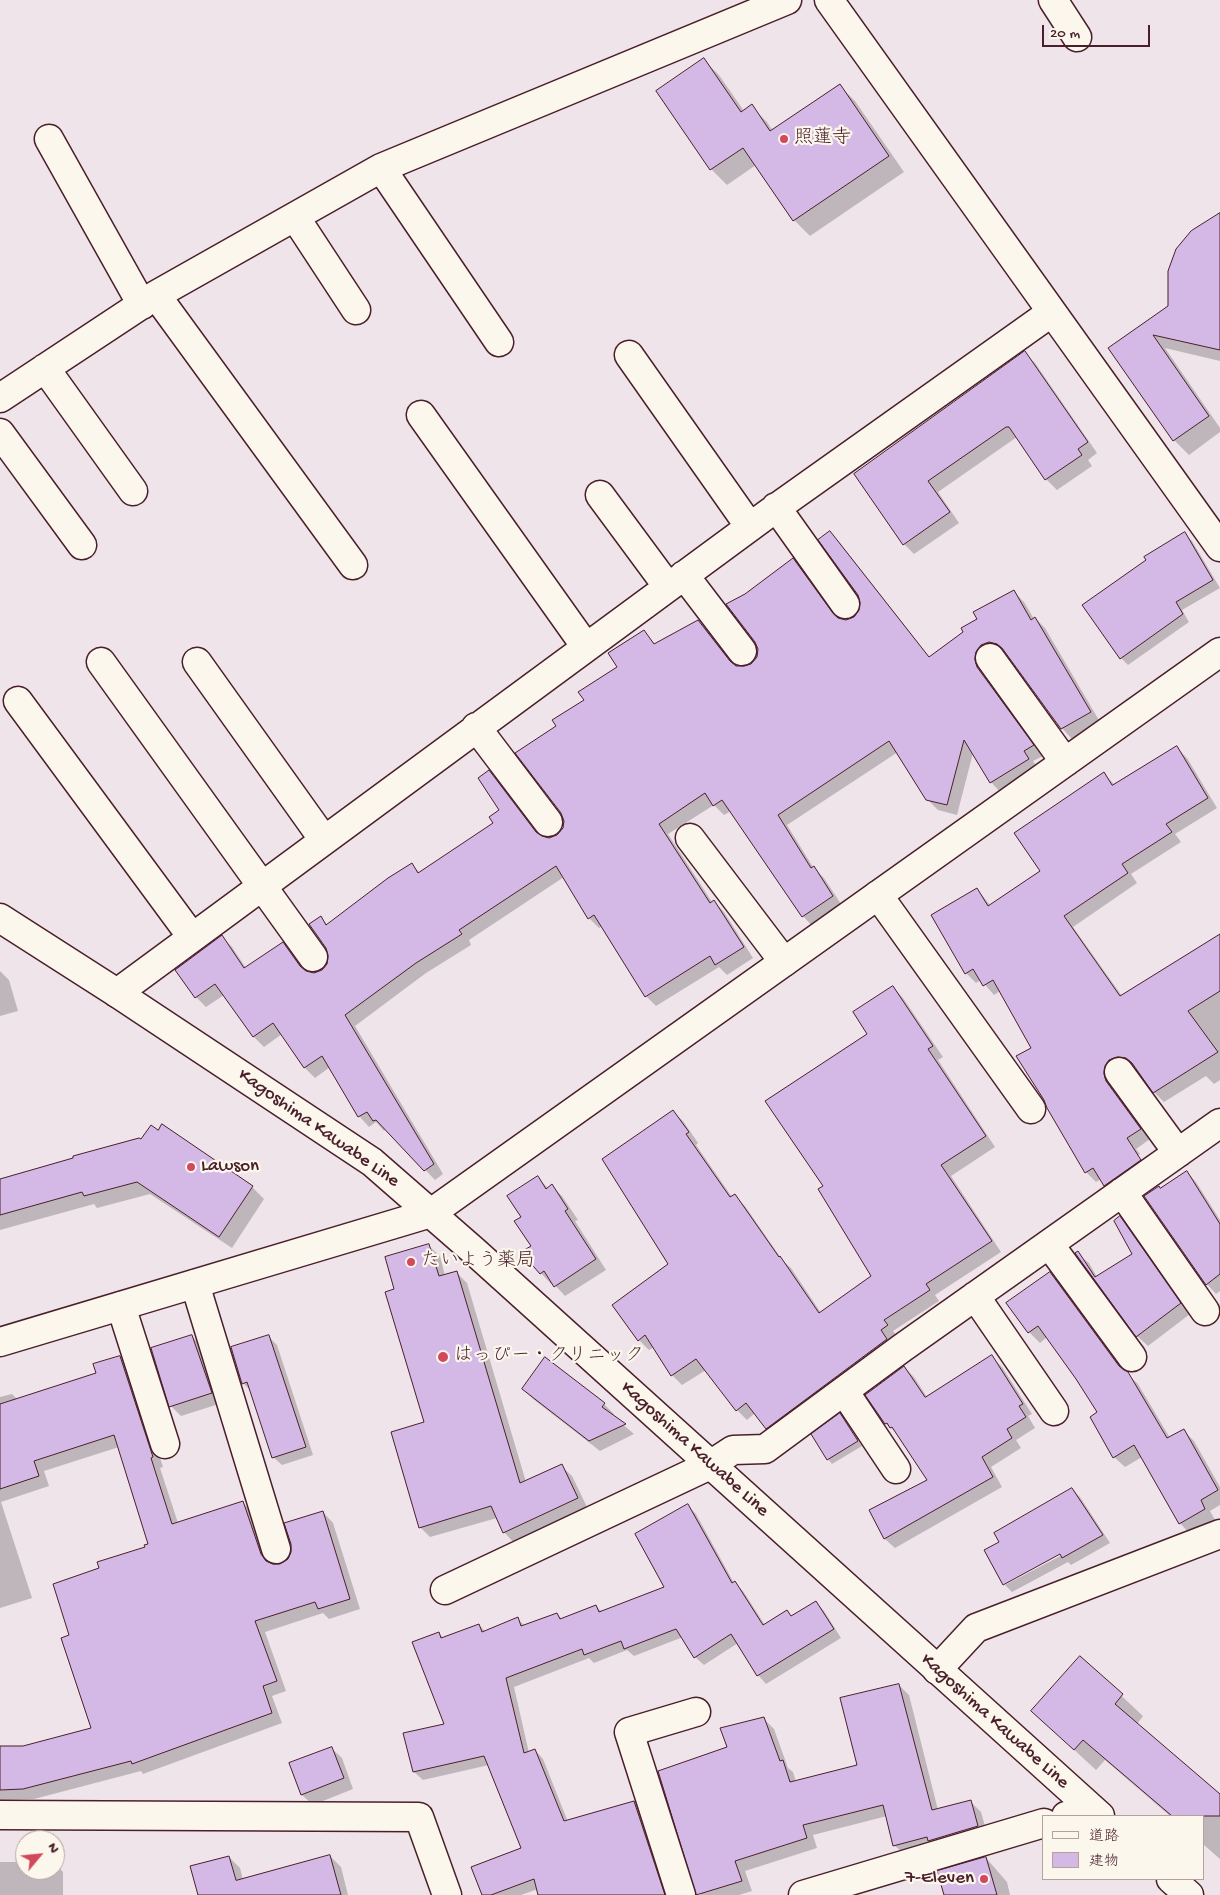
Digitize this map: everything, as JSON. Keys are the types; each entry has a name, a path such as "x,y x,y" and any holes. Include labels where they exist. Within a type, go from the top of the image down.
{"street":[{"path":"0,398 149,300 381,168 787,0"},
{"path":"829,0 1220,547"},
{"path":"1053,0 1077,37"},
{"path":"49,139 149,300 353,565"},
{"path":"381,168 499,342"},
{"path":"295,217 356,310"},
{"path":"117,992 776,507 1052,312"},
{"path":"629,355 750,527"},
{"path":"45,368 133,491"},
{"path":"421,415 586,647"},
{"path":"0,433 82,545"},
{"path":"600,495 676,581 742,651"},
{"path":"776,507 845,604"},
{"path":"0,1342 431,1213 1220,652"},
{"path":"990,658 1065,762"},
{"path":"102,662 313,957"},
{"path":"197,662 324,840"},
{"path":"18,701 192,937"},
{"path":"476,728 548,822"},
{"path":"690,838 784,962"},
{"path":"878,895 1031,1109"},
{"name":"Kagoshima Kawabe Line","path":"0,918 117,992 372,1162 431,1213 937,1670 1086,1814"},
{"path":"1119,1072 1178,1153"},
{"path":"445,1590 710,1465 734,1450 765,1449 975,1296 1220,1124"},
{"path":"1122,1192 1205,1311"},
{"path":"1049,1244 1132,1357"},
{"path":"195,1284 276,1549"},
{"path":"975,1296 1054,1411"},
{"path":"121,1306 166,1444"},
{"path":"844,1390 896,1469"},
{"path":"937,1670 976,1628 1220,1534"},
{"path":"681,1895 629,1732 696,1712"},
{"path":"0,1815 419,1817 447,1895"},
{"path":"803,1895 1042,1824"},
{"path":"1172,1880 1189,1895"}],"building":[{"name":"照蓮寺","path":"704,58 741,112 752,104 770,131 840,84 889,156 793,221 743,148 710,170 656,91"},
{"path":"1220,213 1220,350 1153,335 1209,416 1173,441 1108,348 1168,306 1168,271 1176,249 1191,231"},
{"path":"1025,351 1088,442 1078,449 1082,455 1045,480 1009,427 1006,427 928,481 950,512 903,545 854,474"},
{"path":"830,531 929,657 963,632 961,628 977,619 973,612 1014,590 1031,620 1035,617 1091,712 1061,729 1002,648 997,644 989,642 981,645 976,652 975,660 977,667 1034,745 1024,751 1029,759 990,783 964,740 947,805 926,800 889,741 778,815 811,868 814,866 833,896 802,917 722,800 713,806 705,793 659,824 710,903 714,900 744,947 715,965 710,956 645,997 594,915 588,919 556,866 459,930 462,934 416,963 345,1015 434,1164 424,1171 376,1120 373,1121 367,1112 358,1117 322,1056 304,1068 273,1023 253,1037 215,984 195,998 175,970 222,935 244,968 283,942 300,966 306,971 314,973 322,970 327,964 328,955 326,948 309,924 321,916 326,925 388,878 412,863 418,873 493,823 489,817 499,810 478,778 489,770 536,832 549,838 557,835 563,828 564,821 561,813 515,753 556,726 552,720 584,700 578,692 617,667 608,653 644,630 654,644 698,620 736,666 751,664 757,657 758,649 755,642 726,604 745,594 793,558 838,618 846,620 854,617 859,610 860,602 858,595 818,540"},
{"path":"1185,532 1213,580 1176,602 1183,614 1120,659 1082,605 1146,560 1144,557"},
{"path":"1177,746 1208,798 1166,824 1172,832 1122,864 1128,873 1064,916 1120,996 1220,934 1220,991 1188,1011 1218,1052 1153,1093 1132,1063 1126,1058 1117,1057 1109,1060 1105,1066 1104,1074 1106,1081 1141,1129 1127,1138 1141,1160 1104,1186 1093,1168 1085,1173 1044,1100 1016,1056 1031,1048 993,980 983,986 973,969 965,974 931,915 977,888 988,906 1040,871 1014,833 1104,772 1112,785"},
{"path":"893,986 933,1046 928,1049 986,1136 941,1165 992,1241 926,1284 930,1290 884,1320 888,1325 881,1330 887,1339 766,1429 746,1403 736,1411 696,1359 671,1376 645,1335 638,1341 612,1305 668,1264 602,1159 673,1110 689,1132 686,1134 730,1197 735,1194 819,1313 871,1276 818,1189 823,1186 765,1101 867,1034 853,1012"},
{"path":"162,1124 253,1186 219,1237 137,1182 84,1196 82,1192 0,1215 0,1179 73,1158 73,1156 141,1139 151,1125 158,1130"},
{"path":"1187,1171 1220,1224 1220,1274 1206,1285 1144,1196"},
{"path":"538,1176 546,1189 552,1184 568,1209 565,1211 596,1259 554,1287 544,1271 540,1274 521,1252 531,1246 514,1221 521,1217 507,1196"},
{"path":"1120,1216 1181,1303 1136,1337 1075,1253 1078,1251 1095,1277 1132,1254 1114,1221"},
{"name":"はっぴー・クリニック","path":"429,1244 439,1276 457,1271 520,1483 562,1464 578,1498 503,1533 491,1506 419,1528 391,1432 424,1422 385,1292 394,1289 385,1257"},
{"path":"1050,1272 1119,1366 1128,1372 1167,1438 1184,1429 1218,1490 1201,1500 1205,1509 1179,1524 1134,1445 1113,1458 1090,1417 1097,1412 1076,1379 1038,1326 1028,1333 1006,1303"},
{"path":"192,1335 212,1393 169,1407 151,1348"},
{"path":"269,1335 306,1447 272,1458 247,1382 242,1384 231,1347"},
{"path":"992,1355 1023,1404 1019,1406 1026,1417 1007,1429 1012,1438 982,1457 993,1477 884,1539 869,1510 927,1480 892,1427 890,1428 887,1423 885,1424 865,1395 904,1366 925,1397"},
{"path":"120,1356 153,1457 151,1458 172,1524 243,1501 261,1554 266,1561 280,1564 288,1559 291,1552 291,1544 284,1523 323,1511 350,1599 318,1609 315,1602 255,1621 277,1681 263,1686 272,1713 132,1764 131,1761 23,1789 0,1790 0,1746 23,1746 91,1728 61,1638 69,1635 53,1584 99,1568 97,1562 145,1547 144,1545 148,1544 114,1435 34,1461 39,1476 0,1489 0,1404 96,1373 93,1364"},
{"path":"545,1357 605,1403 602,1407 626,1424 589,1441 522,1389"},
{"path":"840,1413 858,1441 827,1460 811,1434"},
{"path":"1072,1488 1103,1535 1062,1558 1060,1554 1003,1585 984,1550 999,1542 994,1533"},
{"path":"688,1504 732,1583 735,1581 763,1625 787,1610 791,1616 816,1601 834,1629 757,1676 731,1634 694,1658 676,1629 624,1649 621,1641 584,1655 582,1649 506,1678 524,1753 535,1749 564,1821 634,1801 665,1895 538,1895 534,1879 491,1895 482,1895 471,1867 521,1848 484,1756 413,1772 403,1733 444,1724 412,1642 439,1632 441,1638 479,1624 482,1632 518,1617 521,1626 557,1613 560,1619 596,1605 599,1612 664,1587 635,1534"},
{"path":"1080,1656 1123,1694 1115,1704 1220,1794 1220,1816 1171,1815 1083,1740 1074,1750 1031,1711"},
{"path":"899,1684 932,1810 971,1800 978,1826 928,1841 927,1837 893,1846 883,1805 803,1825 807,1838 735,1861 742,1881 696,1895 658,1771 727,1747 720,1728 764,1717 780,1761 783,1760 790,1782 857,1765 840,1698"},
{"path":"332,1747 344,1778 301,1795 289,1763"},
{"path":"330,1855 341,1895 198,1895 190,1866 229,1856 236,1880"},
{"path":"986,1857 997,1895 944,1895 937,1871"}],"place":[{"name":"照蓮寺","path":"784,139"},
{"name":"Lawson","path":"191,1167"},
{"name":"たいよう薬局","path":"411,1262"},
{"name":"はっぴー・クリニック","path":"443,1357"},
{"name":"7-Eleven","path":"984,1879"}]}
